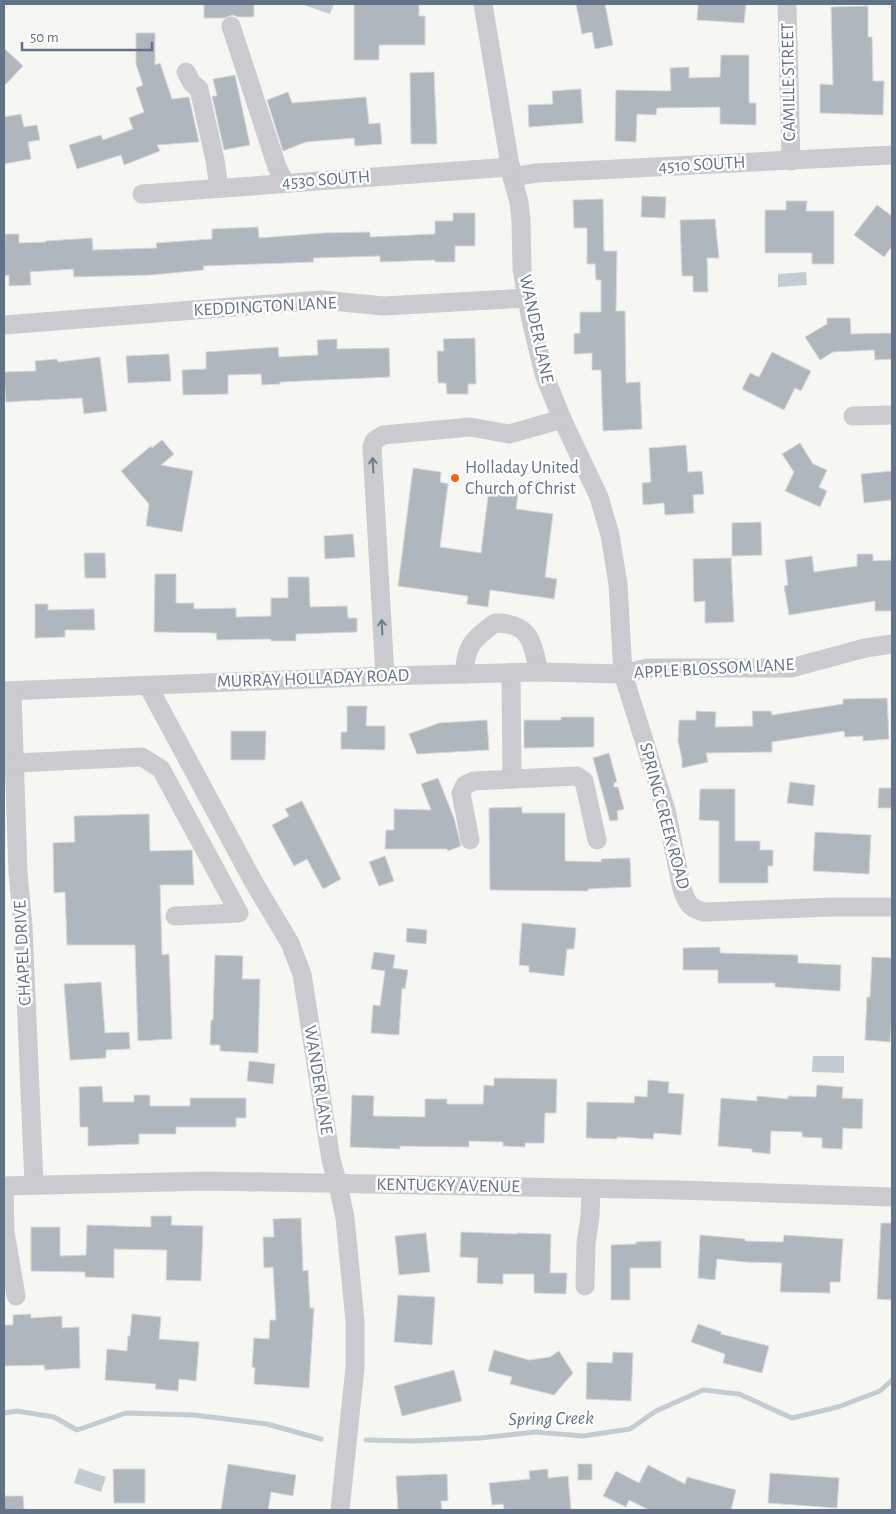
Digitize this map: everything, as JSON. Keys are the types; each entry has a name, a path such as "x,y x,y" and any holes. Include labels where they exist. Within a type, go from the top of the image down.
{"street":[{"name":"WANDER LANE","path":"483,4 512,172 519,202 522,269 544,374 544,424 592,481 602,506 610,535 618,584 623,674"},
{"name":"CAMILLE STREET","path":"787,4 791,161"},
{"path":"231,26 277,167 285,184"},
{"path":"186,72 192,83 199,89 215,160 218,188"},
{"name":"4510 SOUTH","path":"512,172 537,173 892,155"},
{"name":"4530 SOUTH","path":"142,194 512,172"},
{"name":"KEDDINGTON LANE","path":"4,325 321,300 384,306 527,298"},
{"path":"853,416 892,415"},
{"path":"386,676 372,447 374,441 383,435 470,428 509,434 544,424"},
{"path":"465,674 464,660 469,646 495,623 509,623 523,630 532,641 539,672"},
{"name":"APPLE BLOSSOM LANE","path":"623,674 647,668 791,668 864,648 892,644"},
{"name":"MURRAY HOLLADAY ROAD","path":"8,691 386,676 539,672 623,674"},
{"path":"511,673 512,779"},
{"name":"SPRING CREEK ROAD","path":"623,674 666,810 682,889 687,902 694,909 704,912 831,907 892,908"},
{"name":"WANDER LANE","path":"148,686 253,881 290,943 302,974 331,1160 345,1218 355,1321 355,1368 340,1510"},
{"name":"CHAPEL DRIVE","path":"8,691 15,763 18,873 23,926 34,1184"},
{"path":"15,763 142,757 161,769 239,913 174,916"},
{"path":"470,840 461,793 466,785 474,781 577,776 583,779 597,840"},
{"name":"KENTUCKY AVENUE","path":"4,1186 210,1181 678,1190 892,1197"},
{"path":"4,1186 5,1232 16,1296"},
{"path":"584,1286 591,1189"}],"shaded area":[{"path":"301,4 334,4 330,14"},
{"path":"806,272 807,285 778,287 778,274"},
{"path":"813,1056 844,1056 844,1073 812,1072"},
{"path":"79,1468 106,1477 101,1492 74,1483"}],"building":[{"path":"204,4 254,4 254,17 238,17 233,15 224,18 204,18"},
{"path":"354,4 419,4 419,16 425,16 425,45 379,45 379,60 354,60"},
{"path":"576,4 605,4 613,45 595,49 592,32 582,34"},
{"path":"698,4 746,4 744,23 697,20"},
{"path":"868,6 868,37 872,37 873,81 884,81 883,115 820,113 820,84 833,85 831,7"},
{"path":"136,33 155,33 155,65 160,63 172,99 189,97 199,142 157,145 160,151 124,165 121,155 77,169 69,145 101,135 103,140 133,129 129,118 144,112 136,88 143,85 136,64"},
{"path":"4,48 23,66 4,86"},
{"path":"721,55 749,55 749,103 756,103 756,125 720,124 720,107 657,108 656,115 637,114 636,142 615,141 616,90 671,91 670,68 689,67 689,78 720,77"},
{"path":"434,72 437,144 411,144 410,73"},
{"path":"235,75 250,145 224,150 212,96 217,96 213,79"},
{"path":"581,89 583,123 529,127 528,105 553,104 552,91"},
{"path":"288,92 292,103 366,97 369,124 380,123 382,144 355,146 354,138 306,142 283,151 267,100"},
{"path":"21,114 24,127 37,125 40,140 28,142 31,159 4,164 4,117"},
{"path":"642,196 666,197 665,218 641,217"},
{"path":"603,199 604,251 617,251 616,311 625,311 626,383 640,382 642,429 603,431 601,370 592,370 592,353 574,354 574,334 580,333 580,312 601,312 601,280 596,280 595,264 587,264 587,228 574,228 573,200"},
{"path":"786,201 807,201 806,211 834,211 834,264 812,264 812,253 765,253 765,210 786,210"},
{"path":"877,205 892,216 892,246 884,257 854,235"},
{"path":"453,213 475,213 475,246 455,246 455,262 435,262 435,260 380,262 380,256 313,258 314,262 203,266 204,270 150,275 74,277 73,269 30,272 31,285 9,286 9,275 4,276 5,234 19,234 19,243 92,238 93,250 157,248 156,243 212,239 212,229 258,227 259,238 323,233 370,232 370,237 435,234 435,221 453,221"},
{"path":"715,219 719,258 707,258 708,292 693,292 693,276 682,276 680,220"},
{"path":"827,318 850,318 851,334 892,333 892,359 875,360 874,350 833,352 820,360 805,337 827,324"},
{"path":"475,338 476,384 468,384 468,394 447,394 446,383 438,383 437,351 444,351 443,339"},
{"path":"337,339 337,349 389,348 390,377 280,382 280,384 262,385 261,374 228,375 228,394 183,395 182,370 206,369 206,352 278,347 279,357 318,355 317,340"},
{"path":"772,352 811,371 801,391 795,388 784,410 742,389 750,373 759,377"},
{"path":"169,354 171,381 128,383 126,356"},
{"path":"100,357 107,411 84,414 82,398 6,402 4,372 36,371 35,361 57,359 58,362"},
{"path":"162,440 174,454 161,465 193,471 182,532 146,526 149,504 121,471 151,446 152,448"},
{"path":"800,443 813,464 827,470 819,487 827,491 820,507 785,491 794,472 782,454"},
{"path":"686,445 688,472 702,471 704,494 693,495 694,513 665,515 664,503 643,505 642,483 651,482 649,448"},
{"path":"413,468 441,472 440,482 448,484 440,547 481,553 489,489 518,493 516,509 553,514 545,577 557,579 554,599 490,590 488,607 467,604 468,596 398,586"},
{"path":"892,471 892,500 864,503 861,474"},
{"path":"761,522 762,555 732,556 732,523"},
{"path":"353,534 355,557 325,559 324,536"},
{"path":"84,553 105,553 106,578 85,578"},
{"path":"857,554 873,554 873,561 892,560 892,611 875,611 875,601 789,615 784,586 788,585 785,560 812,556 814,572 857,566"},
{"path":"731,558 734,622 705,623 705,601 694,602 693,559"},
{"path":"155,574 176,574 176,603 194,603 194,609 236,608 236,617 271,616 271,598 288,598 288,577 309,577 310,607 347,606 348,618 357,618 357,632 296,634 296,641 271,641 271,639 217,640 216,633 154,632"},
{"path":"35,604 48,604 48,610 94,609 95,630 65,630 65,637 35,638"},
{"path":"887,698 889,739 863,741 863,736 845,737 844,731 772,742 772,752 706,753 708,762 682,768 678,741 679,720 696,720 696,711 716,712 715,727 753,726 752,711 771,711 772,715 843,704 843,699"},
{"path":"347,706 367,706 366,726 385,726 385,750 341,749 341,732 347,732"},
{"path":"561,717 594,717 594,747 524,748 524,720 561,720"},
{"path":"487,720 489,750 417,754 409,734 439,723"},
{"path":"231,731 266,731 265,760 231,760"},
{"path":"609,753 617,782 614,783 614,787 618,787 624,809 617,811 618,820 610,821 593,758"},
{"path":"438,778 454,818 461,846 448,851 447,849 385,849 386,830 394,830 394,809 431,810 421,784"},
{"path":"790,782 815,785 813,806 787,803"},
{"path":"879,788 892,788 892,808 878,808"},
{"path":"700,789 735,789 735,841 760,841 760,850 773,850 773,866 768,866 768,883 719,883 719,821 699,820"},
{"path":"302,801 341,879 323,889 307,859 294,866 272,825 289,816 285,809"},
{"path":"522,807 522,813 565,813 565,861 601,862 601,859 630,858 631,887 588,889 588,891 490,890 489,808"},
{"path":"149,814 150,851 192,850 194,885 160,885 162,955 169,954 172,1039 138,1041 135,945 67,945 65,892 54,893 53,843 75,842 74,816"},
{"path":"815,832 871,835 869,874 813,871"},
{"path":"385,856 394,881 379,886 369,862"},
{"path":"522,923 576,928 574,949 567,949 564,976 529,972 529,966 519,965"},
{"path":"407,928 427,930 426,944 406,942"},
{"path":"720,947 720,953 798,955 798,963 841,965 840,991 775,987 775,983 718,983 718,970 683,970 683,948"},
{"path":"374,952 395,955 393,968 408,970 405,989 402,988 399,1035 371,1033 373,1005 380,1006 385,971 371,969"},
{"path":"215,955 243,956 242,979 260,979 258,1053 220,1051 220,1045 210,1045 211,1020 213,1020"},
{"path":"872,957 892,958 890,1042 865,1040 867,997 870,997"},
{"path":"101,982 105,1033 129,1032 130,1049 106,1050 106,1058 70,1060 64,984"},
{"path":"249,1061 275,1064 273,1084 247,1081"},
{"path":"494,1078 557,1079 556,1113 545,1113 544,1143 525,1143 525,1147 503,1146 503,1142 469,1141 469,1147 400,1146 400,1149 350,1147 352,1095 374,1096 373,1116 425,1117 425,1099 447,1099 447,1104 483,1104 484,1085 494,1086"},
{"path":"648,1080 669,1082 668,1093 684,1094 681,1135 654,1133 653,1139 586,1138 587,1102 634,1103 635,1096 647,1097"},
{"path":"817,1085 843,1087 842,1098 863,1099 862,1129 843,1128 842,1149 822,1148 822,1138 802,1137 802,1132 771,1131 770,1154 752,1152 752,1149 718,1146 721,1098 757,1101 757,1096 788,1099 788,1096 816,1097"},
{"path":"102,1086 103,1102 134,1102 134,1095 150,1095 150,1106 190,1106 190,1098 246,1098 246,1118 236,1118 236,1127 176,1127 176,1134 139,1134 139,1144 88,1146 88,1127 80,1127 79,1087"},
{"path":"151,1216 172,1216 171,1225 203,1226 201,1281 166,1280 167,1250 114,1249 114,1278 85,1277 85,1272 31,1271 31,1227 60,1227 60,1256 86,1255 87,1225 151,1227"},
{"path":"301,1218 303,1271 308,1270 310,1308 314,1308 309,1388 254,1384 255,1368 252,1367 254,1338 269,1339 270,1320 276,1320 273,1267 264,1268 263,1237 274,1237 273,1219"},
{"path":"881,1223 892,1223 892,1300 877,1299"},
{"path":"461,1232 551,1234 550,1273 567,1273 566,1294 534,1293 534,1274 503,1274 503,1284 477,1283 478,1258 460,1257"},
{"path":"426,1233 430,1272 399,1275 395,1236"},
{"path":"700,1235 745,1239 745,1241 783,1242 784,1235 843,1239 840,1282 830,1282 830,1293 780,1292 782,1263 717,1259 715,1280 698,1278"},
{"path":"661,1241 661,1268 630,1268 630,1300 611,1300 611,1245"},
{"path":"398,1295 435,1297 432,1345 394,1342"},
{"path":"31,1314 31,1318 62,1316 62,1328 79,1327 80,1368 45,1370 44,1365 4,1366 4,1325 13,1325 13,1315"},
{"path":"132,1314 161,1317 159,1339 199,1342 196,1381 179,1379 178,1391 155,1389 156,1384 105,1380 107,1349 127,1351"},
{"path":"698,1324 721,1332 721,1334 769,1346 762,1373 723,1363 725,1354 691,1342"},
{"path":"494,1350 529,1360 550,1357 559,1351 573,1373 554,1395 510,1384 512,1377 488,1371"},
{"path":"613,1352 633,1353 631,1401 586,1399 587,1362 612,1363"},
{"path":"454,1370 462,1401 402,1416 394,1386"},
{"path":"228,1464 296,1475 293,1496 271,1492 268,1510 221,1510"},
{"path":"578,1464 592,1464 592,1480 578,1480"},
{"path":"648,1465 685,1484 687,1477 736,1490 731,1510 649,1510 629,1500 626,1507 603,1496 616,1471 639,1483"},
{"path":"113,1469 145,1469 145,1503 114,1503"},
{"path":"548,1469 548,1478 568,1476 571,1510 504,1510 503,1504 492,1505 489,1483 530,1479 529,1471"},
{"path":"770,1473 839,1478 837,1508 768,1503"},
{"path":"447,1474 448,1501 441,1501 442,1510 398,1510 396,1476"},
{"path":"4,1496 23,1496 24,1510 4,1510"}],"waterway":[{"name":"Spring Creek","path":"366,1440 412,1441 480,1438 535,1432 583,1436 630,1429 656,1411 703,1390 739,1394 792,1418 838,1407 880,1391 892,1380"},
{"name":"Spring Creek","path":"4,1413 17,1411 54,1417 77,1430 126,1413 194,1415 267,1424 321,1439"}],"place":[{"name":"Holladay United Church of Christ","path":"455,478"}]}
